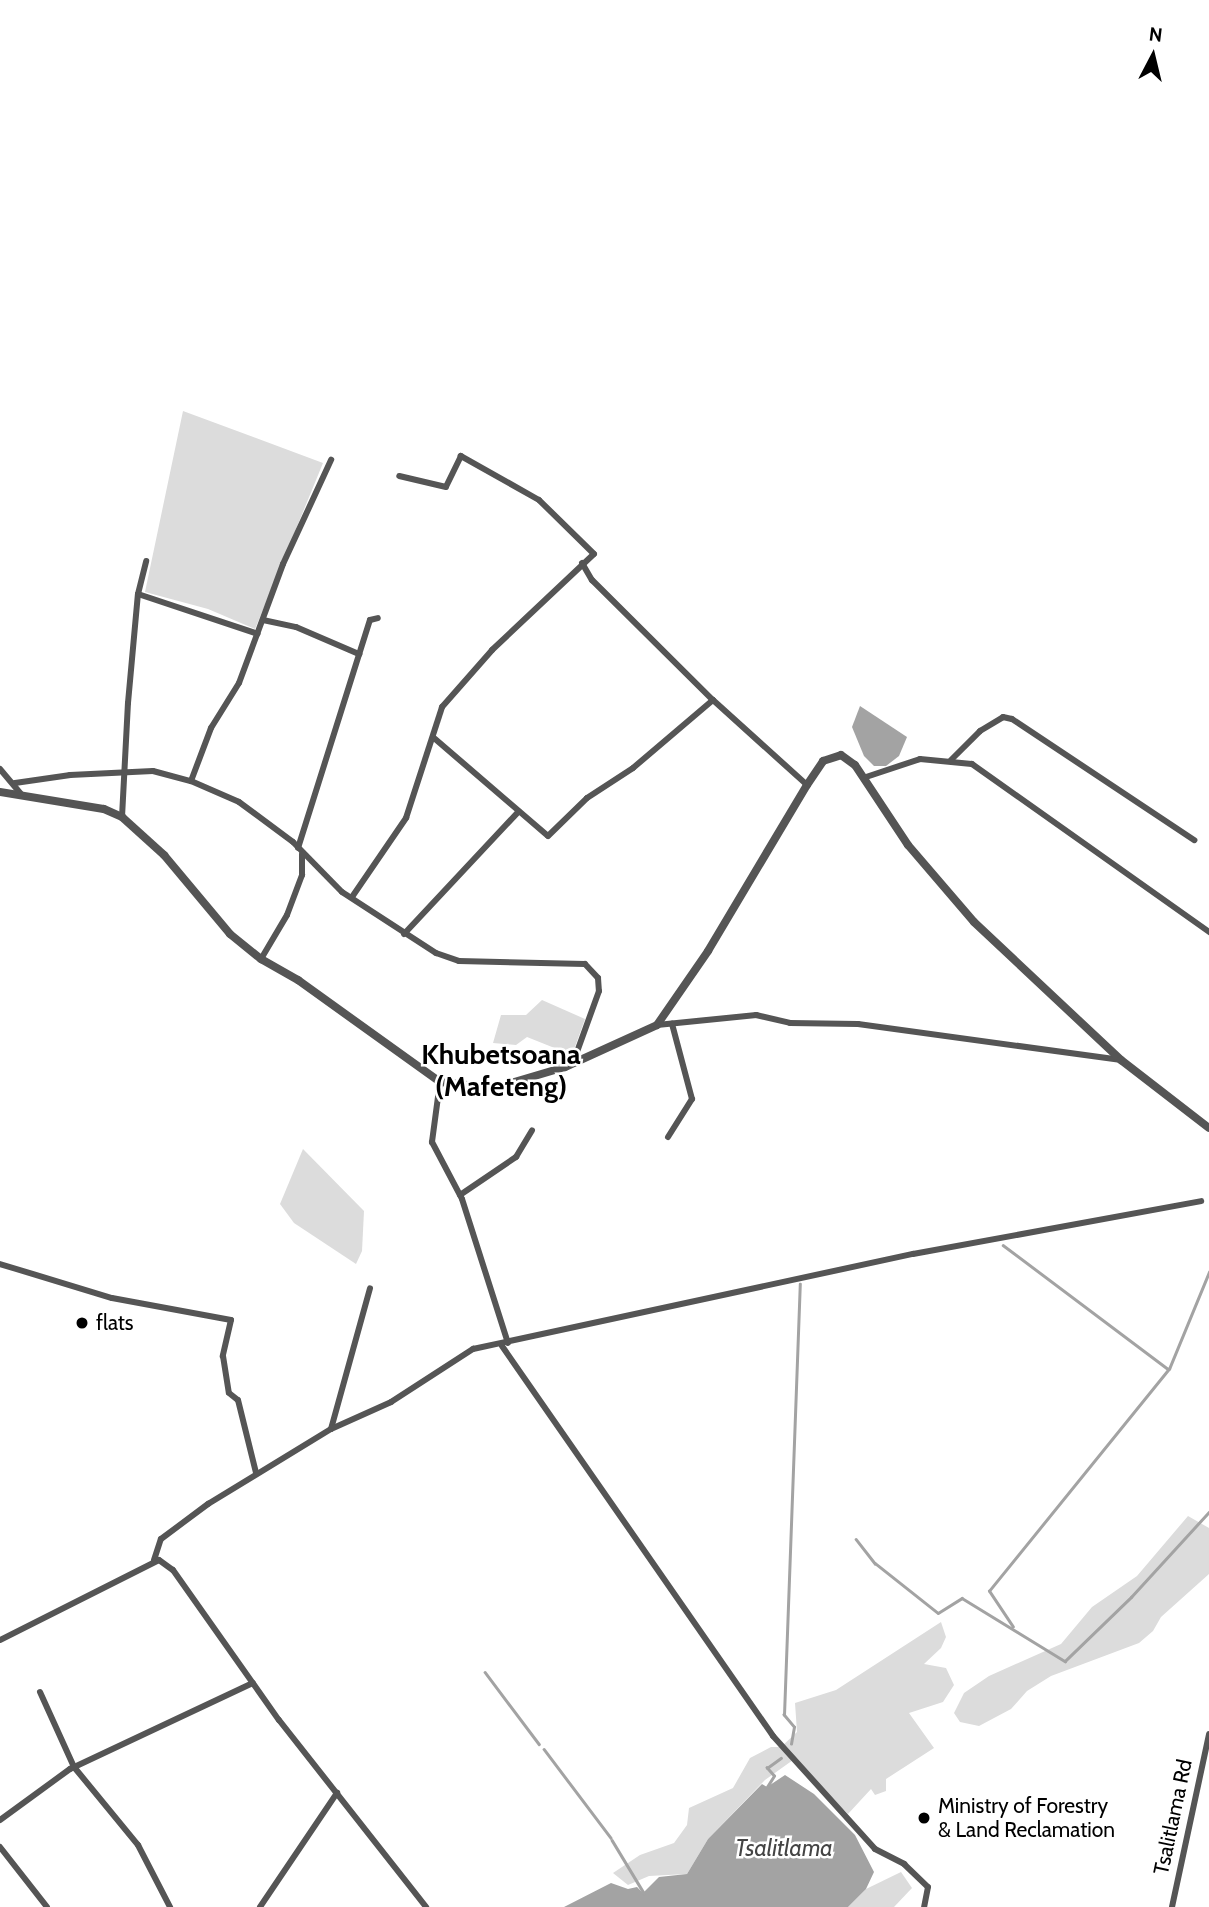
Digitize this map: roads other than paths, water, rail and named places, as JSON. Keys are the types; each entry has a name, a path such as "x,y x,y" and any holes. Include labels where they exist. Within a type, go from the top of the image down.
{"street":[{"path":"352,897 406,818 434,738 432,728 442,707 492,650 582,562 594,554 539,500 461,456 446,487 399,477"},
{"path":"191,781 211,727 239,682 331,460"},
{"path":"122,817 128,772 127,726 138,594 146,561"},
{"path":"582,562 592,580 713,700 807,785"},
{"path":"138,594 258,634"},
{"path":"261,959 287,915 302,875 300,851 346,708 370,620 378,618"},
{"path":"263,620 296,627 359,654"},
{"path":"434,738 548,836 587,798 633,768 713,700"},
{"path":"951,760 981,731 1003,717 1012,719 1194,840"},
{"path":"657,1024 708,951 807,785 824,761 841,755 848,757 908,845 974,922 1121,1060 1209,1128"},
{"path":"863,778 920,759 951,760 990,774 1209,932"},
{"path":"0,769 15,783 22,795"},
{"path":"15,783 153,771 191,781 239,802 352,897 404,934 459,961 576,962 590,967 598,978 600,991 573,1063"},
{"path":"0,792 104,809 122,817 164,855 230,934 261,959 298,980 440,1082 494,1088 573,1063 657,1024 755,1015 790,1023 858,1024 1121,1060"},
{"path":"404,934 519,811"},
{"path":"668,1137 692,1099 673,1024"},
{"path":"440,1082 432,1142 460,1195 505,1344 779,1744 875,1849 904,1864 928,1887 924,1907"},
{"path":"460,1195 516,1157 532,1130"},
{"path":"0,1640 154,1560 161,1539 256,1473 331,1429 390,1402 473,1349 913,1254 1201,1201"},
{"path":"0,1264 112,1298 231,1320 223,1356 229,1394 238,1400 256,1473"},
{"path":"331,1429 370,1288"},
{"path":"154,1560 173,1570 253,1683 426,1907"},
{"path":"0,1820 74,1767 253,1683"},
{"path":"40,1692 74,1767 138,1844 170,1907"},
{"name":"Tsalitlama Rd","path":"1172,1907 1209,1734"},
{"path":"260,1907 337,1793"},
{"path":"0,1847 47,1907"}],"water":[{"path":"860,706 907,737 899,756 886,766 874,766 864,756 852,727"},
{"name":"Tsalitlama","path":"785,1775 814,1794 855,1835 874,1872 866,1889 848,1907 564,1907 611,1883 628,1889 637,1887 643,1893 659,1877 687,1874 708,1839 762,1784 767,1787"}],"waterway":[{"path":"1003,1245 1168,1369"},
{"path":"1013,1627 989,1591 1169,1369 1209,1272"},
{"path":"791,1744 794,1727 784,1715 800,1284"},
{"path":"856,1539 875,1563 938,1613 962,1598 1065,1661 1131,1597 1209,1512"},
{"path":"485,1672 539,1744"},
{"path":"544,1749 611,1838"},
{"path":"767,1787 774,1776 767,1768 781,1758"},
{"path":"612,1840 644,1893"}],"place":[{"name":"flats","path":"82,1323"},
{"name":"Ministry of Forestry & Land Reclamation","path":"924,1818"}],"district":[{"name":"Khubetsoana (Mafeteng)","path":"501,1070"}]}
